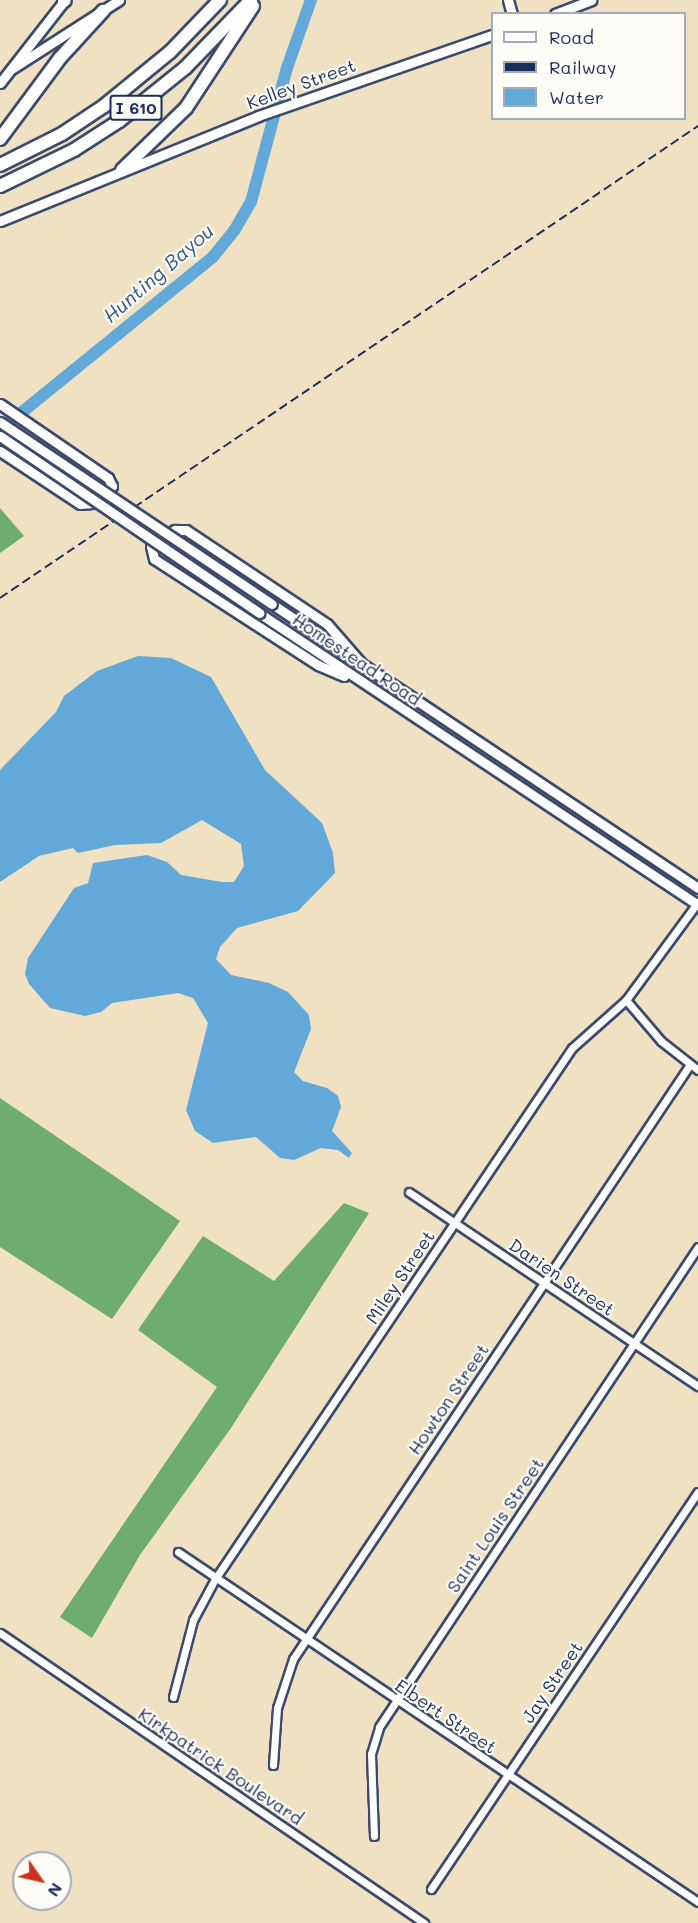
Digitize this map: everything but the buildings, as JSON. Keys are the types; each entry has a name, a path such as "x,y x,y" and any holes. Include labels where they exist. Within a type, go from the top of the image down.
{"highway":[{"name":"I 610","path":"0,165 62,134 104,106 170,52 220,0"},
{"name":"I 610","path":"0,186 74,150 118,121 185,68 251,0"},
{"path":"122,170 186,108 256,0"},
{"path":"0,139 60,58 103,11"}],"main road":[{"path":"13,68 119,0"},
{"path":"560,12 591,0"},
{"path":"0,83 65,1"},
{"name":"Kelley Street","path":"0,221 258,116 491,35"},
{"path":"0,404 108,478 110,490 93,503 80,504 3,453"},
{"name":"Homestead Road","path":"0,422 698,888"},
{"name":"Homestead Road","path":"0,436 358,681 698,904"},
{"path":"358,681 318,665 246,620 154,559 149,548 174,530 186,530 334,629 361,663"}],"street":[{"name":"Miley Street","path":"173,1697 193,1620 215,1579 572,1048 626,1000 698,904"},
{"path":"626,1000 689,1066 698,1070"},
{"name":"Howton Street","path":"273,1765 283,1684 305,1640 689,1066"},
{"name":"Darien Street","path":"409,1192 698,1386"},
{"name":"Saint Louis Street","path":"374,1836 371,1754 379,1726 698,1247"},
{"name":"Jay Street","path":"431,1889 698,1492"},
{"name":"Elbert Street","path":"178,1552 507,1776 698,1902"},
{"name":"Kirkpatrick Boulevard","path":"0,1634 424,1923"}],"green space":[{"path":"0,508 24,536 0,553"},
{"path":"0,1098 180,1221 112,1319 0,1247"},
{"path":"344,1203 369,1213 231,1428 140,1555 92,1638 60,1617 217,1387 138,1330 203,1236 274,1281"}],"water":[{"path":"138,656 171,658 211,677 265,770 322,823 333,853 335,873 298,911 237,928 220,947 216,959 231,975 269,983 288,992 309,1015 311,1029 294,1072 303,1081 327,1088 338,1096 341,1107 332,1131 352,1153 349,1158 338,1150 321,1148 294,1160 280,1158 256,1137 213,1143 195,1131 186,1110 208,1023 193,998 178,993 112,1003 101,1012 85,1016 50,1008 29,984 25,974 28,958 74,888 88,883 93,863 147,855 167,862 181,875 222,882 234,882 244,866 241,844 202,820 161,843 115,845 78,853 73,848 39,856 0,882 0,770 56,712 64,696 97,671"}],"waterway":[{"name":"Hunting Bayou","path":"0,430 212,258 234,231 251,202 287,68 311,0"}],"railway":[{"path":"0,598 698,126"}]}
